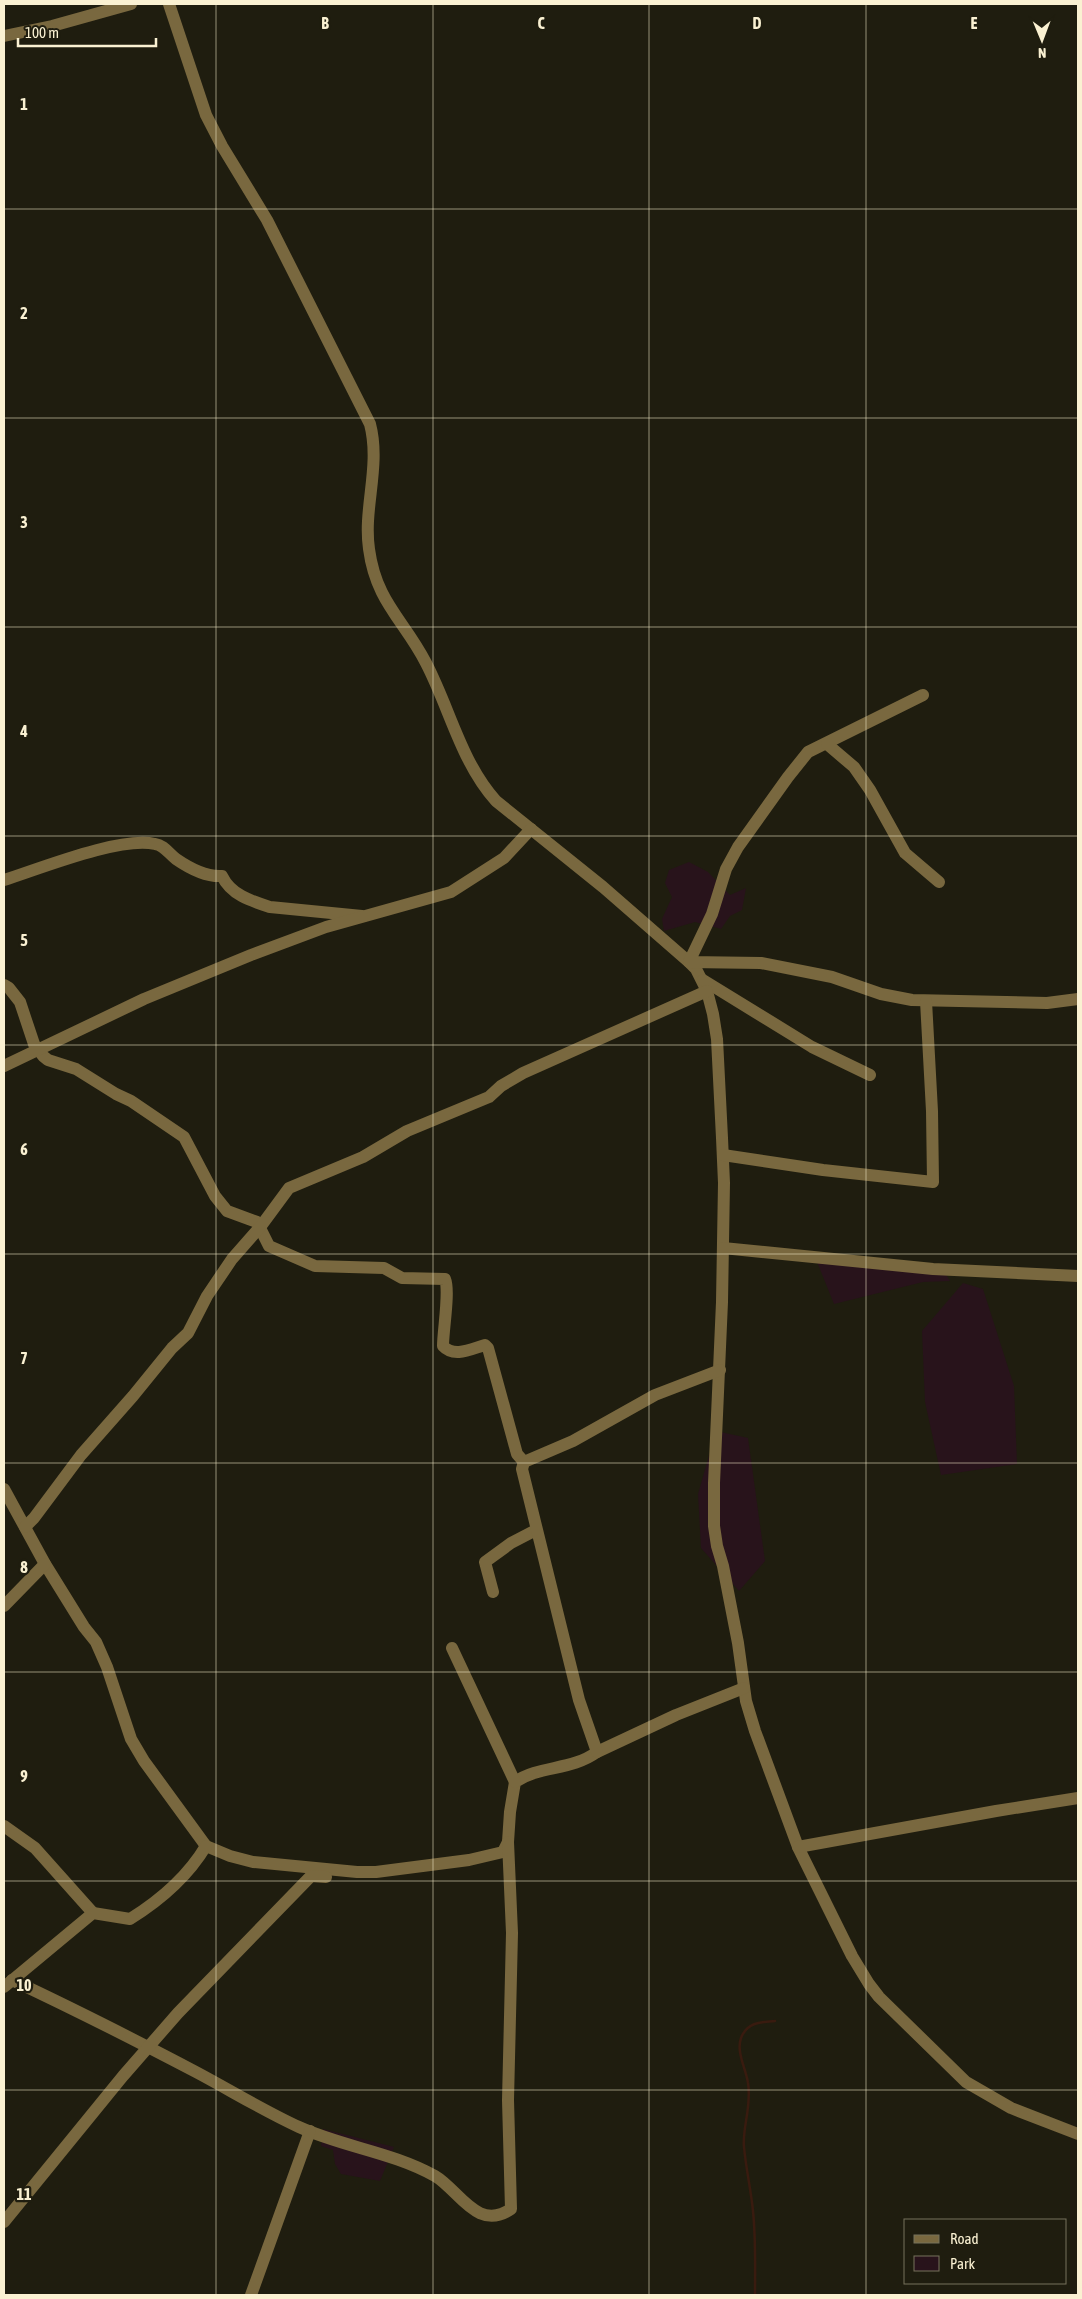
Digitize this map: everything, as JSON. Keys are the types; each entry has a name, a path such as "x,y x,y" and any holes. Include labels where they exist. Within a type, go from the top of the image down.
{"street":[{"path":"4,36 52,26 131,4"},
{"path":"169,4 185,46 196,88 210,123 267,220 370,424 374,446 374,468 370,494 368,546 377,585 384,600 425,660 438,686 464,754 478,778 496,801 603,887 689,962 696,969 707,991 717,1039 723,1155 723,1248 720,1370 714,1457 714,1526 738,1643 744,1688 755,1731 798,1847 852,1956 879,1997 966,2082 1011,2108 1078,2134"},
{"path":"689,962 712,914 726,869 738,847 782,784 808,752 923,695"},
{"path":"827,744 854,767 870,790 905,853 939,882"},
{"path":"4,1066 66,1035 242,958 326,927 451,892 504,858 531,829"},
{"path":"4,880 78,855 118,846 154,843 162,846 178,860 201,872 213,877 222,876 225,883 233,891 270,907 355,914 365,917"},
{"path":"689,962 761,963 832,976 881,994 912,1000 1047,1004 1078,999"},
{"path":"701,979 812,1047 870,1075"},
{"path":"4,985 20,1002 34,1044 48,1060 76,1069 131,1101 184,1137 215,1196 227,1211 257,1222 261,1226 269,1246 315,1266 384,1268 402,1278 444,1279 448,1287 444,1313 443,1346 447,1351 458,1352 485,1345 488,1348 517,1454 524,1462"},
{"path":"25,1527 34,1518 80,1454 113,1420 172,1348 188,1333 215,1284 232,1259 261,1226 289,1188 363,1157 407,1131 489,1097 500,1086 523,1073 707,991"},
{"path":"723,1155 823,1170 933,1182 932,1111 926,1001"},
{"path":"723,1248 932,1269 1078,1276"},
{"path":"597,1752 579,1700 522,1468 524,1462 572,1441 654,1395 720,1370"},
{"path":"4,1492 46,1564 100,1649 131,1739 144,1761 206,1846 230,1856 252,1862 357,1872 469,1860 503,1852 508,1842"},
{"path":"493,1592 485,1562 511,1543 536,1530"},
{"path":"4,1606 46,1564"},
{"path":"93,1912 8,1984 150,2047 292,2124 414,2166 437,2177 473,2210 483,2214 500,2215 511,2209 508,2100 512,1933 508,1842 515,1782 452,1648"},
{"path":"515,1782 534,1773 561,1768 587,1759 597,1752 676,1715 744,1688"},
{"path":"798,1847 1078,1798"},
{"path":"4,1826 34,1848 93,1912 130,1919 177,1882 206,1846"},
{"path":"4,2222 123,2076 214,1975 311,1876 367,1881 394,1877 406,1868"},
{"path":"251,2295 310,2131"}],"green space":[{"path":"689,862 708,872 730,895 746,888 742,910 730,916 721,929 695,922 664,931 662,919 672,897 665,883 669,870"},
{"path":"815,1257 943,1270 950,1281 923,1282 834,1304"},
{"path":"963,1283 983,1289 1014,1386 1017,1464 941,1475 925,1402 922,1331"},
{"path":"716,1431 748,1438 765,1561 739,1591 701,1548 698,1494"},
{"path":"323,2129 394,2147 380,2181 341,2174 335,2164 333,2150 321,2146"}],"waterway":[{"path":"755,2295 754,2222 744,2140 749,2092 740,2055 740,2043 744,2033 751,2026 775,2021"}]}
